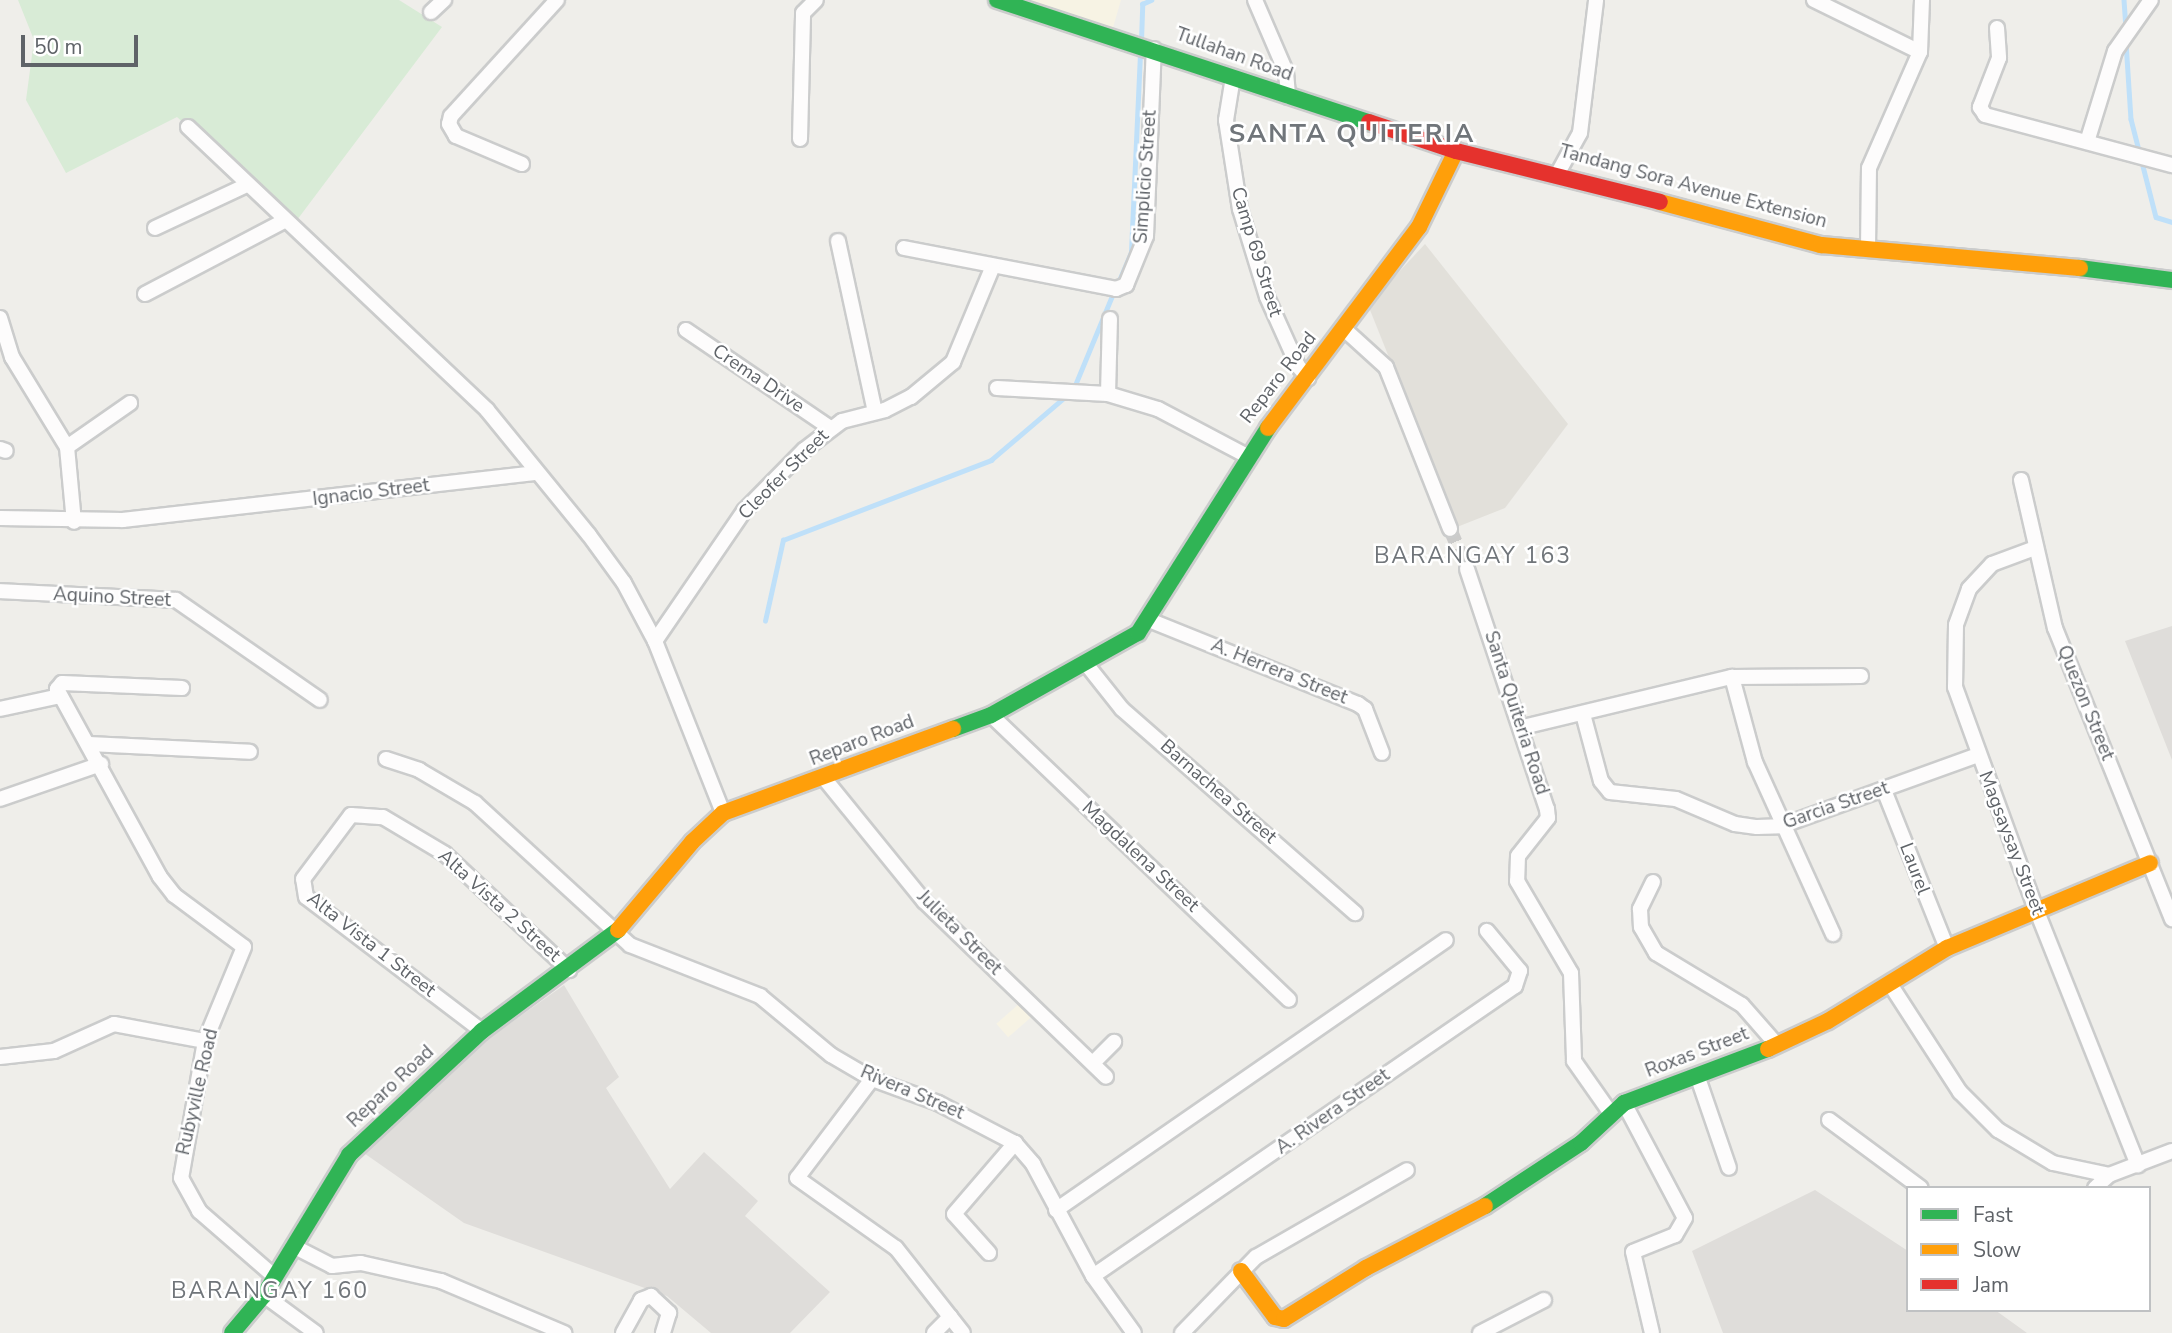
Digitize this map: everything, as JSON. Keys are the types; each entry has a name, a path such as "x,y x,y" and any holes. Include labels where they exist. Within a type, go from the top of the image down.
{"main road":[{"name":"Tullahan Road","path":"997,0 1154,49 1288,97 1456,151"},
{"name":"Tandang Sora Avenue Extension","path":"1456,151 1558,173 1782,236 1868,249 2045,263 2172,281"},
{"name":"Reparo Road","path":"232,1333 264,1295 349,1156 482,1031 569,970 616,933 692,842 723,813 991,715 1128,641 1149,620 1247,456 1419,228 1456,151"},
{"name":"Roxas Street","path":"1241,1271 1279,1319 1490,1203 1581,1143 1624,1103 1777,1045 1890,984 1947,948 2150,863"}],"street":[{"path":"431,12 444,0"},
{"path":"522,163 456,136 449,124 451,116 557,0"},
{"path":"800,139 803,13 816,0"},
{"path":"1255,0 1286,72 1288,97"},
{"path":"1558,173 1580,133 1596,0"},
{"path":"1814,0 1920,52"},
{"path":"1868,249 1869,169 1920,52 1922,0"},
{"path":"2087,142 2115,51 2151,0"},
{"path":"1997,28 1998,58 1980,107 1985,115 2172,165"},
{"name":"Simplicio Street","path":"904,247 1116,289 1126,285 1146,236 1154,49"},
{"name":"Camp 69 Street","path":"1233,77 1226,120 1240,209 1267,298 1298,366 1308,378"},
{"path":"187,127 487,410 624,583 655,641 723,813"},
{"path":"155,228 247,185"},
{"path":"145,294 284,221"},
{"path":"838,241 875,412"},
{"name":"Cleofer Street","path":"655,641 744,511 830,428 911,397 953,362 993,266"},
{"path":"0,318 12,357 67,447 74,522"},
{"path":"1108,394 1110,319"},
{"path":"1343,328 1387,367 1450,529"},
{"name":"Crema Drive","path":"686,330 830,428"},
{"path":"997,388 1108,394 1158,409 1247,456"},
{"path":"67,447 130,403"},
{"name":"Ignacio Street","path":"0,518 74,522 230,509 536,473"},
{"name":"Quezon Street","path":"2021,481 2055,628 2172,919"},
{"name":"Magsaysay Street","path":"2035,548 1992,564 1979,575 1956,625 1955,687 2036,909 2138,1165"},
{"name":"Santa Quiteria Road","path":"1467,569 1523,727 1548,818 1518,856 1517,881 1571,973 1574,1061 1612,1115"},
{"name":"Aquino Street","path":"0,592 176,600 320,700"},
{"name":"A. Herrera Street","path":"1149,620 1358,704 1365,709 1382,753"},
{"name":"Barnachea Street","path":"1087,665 1122,709 1355,913"},
{"path":"1523,727 1732,677 1861,676"},
{"path":"1732,677 1755,762 1781,826 1833,934"},
{"path":"0,709 59,693 62,683 183,688"},
{"name":"Rubyville Road","path":"59,693 174,895 244,947 205,1041 181,1178 199,1211 275,1277"},
{"name":"Garcia Street","path":"1583,714 1601,781 1610,793 1676,799 1735,824 1781,826 1978,755"},
{"name":"Magdalena Street","path":"991,715 1289,1000"},
{"path":"89,744 250,752"},
{"path":"386,759 419,770 475,803 616,933"},
{"path":"0,799 101,764"},
{"name":"Julieta Street","path":"824,778 924,901 1106,1077"},
{"name":"Laurel","path":"1884,790 1947,948"},
{"name":"Alta Vista 2 Street","path":"327,847 351,815 383,817 445,854 569,970"},
{"name":"Alta Vista 1 Street","path":"327,847 303,878 306,897 482,1031"},
{"path":"1653,883 1640,909 1641,927 1656,953 1742,1005 1777,1045"},
{"name":"A. Rivera Street","path":"1093,1276 1515,986 1520,971 1487,931"},
{"name":"Rivera Street","path":"616,933 630,945 760,996 831,1055 872,1079 938,1104 1015,1143 1033,1164 1093,1276 1134,1333"},
{"path":"1056,1210 1446,940"},
{"path":"1890,984 1960,1092 1998,1130 2053,1163 2109,1175"},
{"path":"0,1057 54,1051 114,1024 205,1041"},
{"path":"1093,1063 1114,1042"},
{"path":"1697,1075 1729,1168"},
{"path":"872,1079 797,1178 896,1248 963,1333"},
{"path":"1624,1103 1685,1218 1675,1235 1633,1252 1652,1333"},
{"path":"1829,1120 1918,1186"},
{"path":"989,1253 954,1214 1015,1143"},
{"path":"2097,1186 2109,1175 2172,1151"},
{"path":"1182,1333 1241,1271 1275,1245 1407,1170"},
{"path":"293,1246 332,1266 361,1263 441,1281 564,1333"},
{"path":"264,1295 316,1333"},
{"path":"623,1333 641,1300 651,1296 669,1313 663,1333"},
{"path":"1480,1333 1544,1300"},
{"path":"934,1333 950,1317"}],"shaded area":[{"path":"1015,0 1121,0 1112,31"},
{"path":"1425,244 1568,424 1505,508 1457,527 1368,305"},
{"path":"2172,626 2172,760 2125,641"},
{"path":"564,985 619,1077 606,1088 670,1189 704,1152 758,1201 745,1216 830,1292 790,1333 711,1333 667,1296 464,1223 361,1151 491,1037"},
{"path":"1019,1004 1031,1018 1008,1037 996,1024"},
{"path":"1815,1190 1906,1250 1906,1312 1998,1312 2027,1333 1723,1333 1692,1251"}],"green space":[{"path":"18,0 399,0 442,27 294,224 177,117 66,173 26,100 34,40"}],"waterway":[{"path":"1141,41 1142,4 1151,0"},
{"path":"2124,0 2126,30"},
{"path":"2126,42 2131,119 2156,217 2172,222"},
{"path":"1118,283 1131,252 1140,54"},
{"path":"1073,390 1114,291"},
{"path":"765,621 783,540 991,460 1066,396"}],"tunnel":[{"path":"1450,529 1467,569"}],"traffic: fast":[{"path":"997,0 1369,122"},
{"path":"2080,268 2172,280"},
{"path":"953,729 991,715 1138,633 1268,428"},
{"path":"232,1333 264,1295 349,1155 482,1031 618,930"},
{"path":"1485,1206 1581,1143 1624,1103 1768,1049"}],"traffic: slow":[{"path":"1268,428 1419,227 1456,151"},
{"path":"1660,202 1821,245 2080,268"},
{"path":"618,930 692,842 723,813 953,729"},
{"path":"1768,1049 1828,1021 1947,948 2150,863"},
{"path":"1241,1271 1275,1317 1284,1319 1366,1268 1485,1206"}],"traffic: jam":[{"path":"1369,122 1456,151 1660,202"}],"district":[{"name":"SANTA QUITERIA","path":"1352,134"},
{"name":"BARANGAY 163","path":"1473,556"},
{"name":"BARANGAY 160","path":"270,1291"}]}
